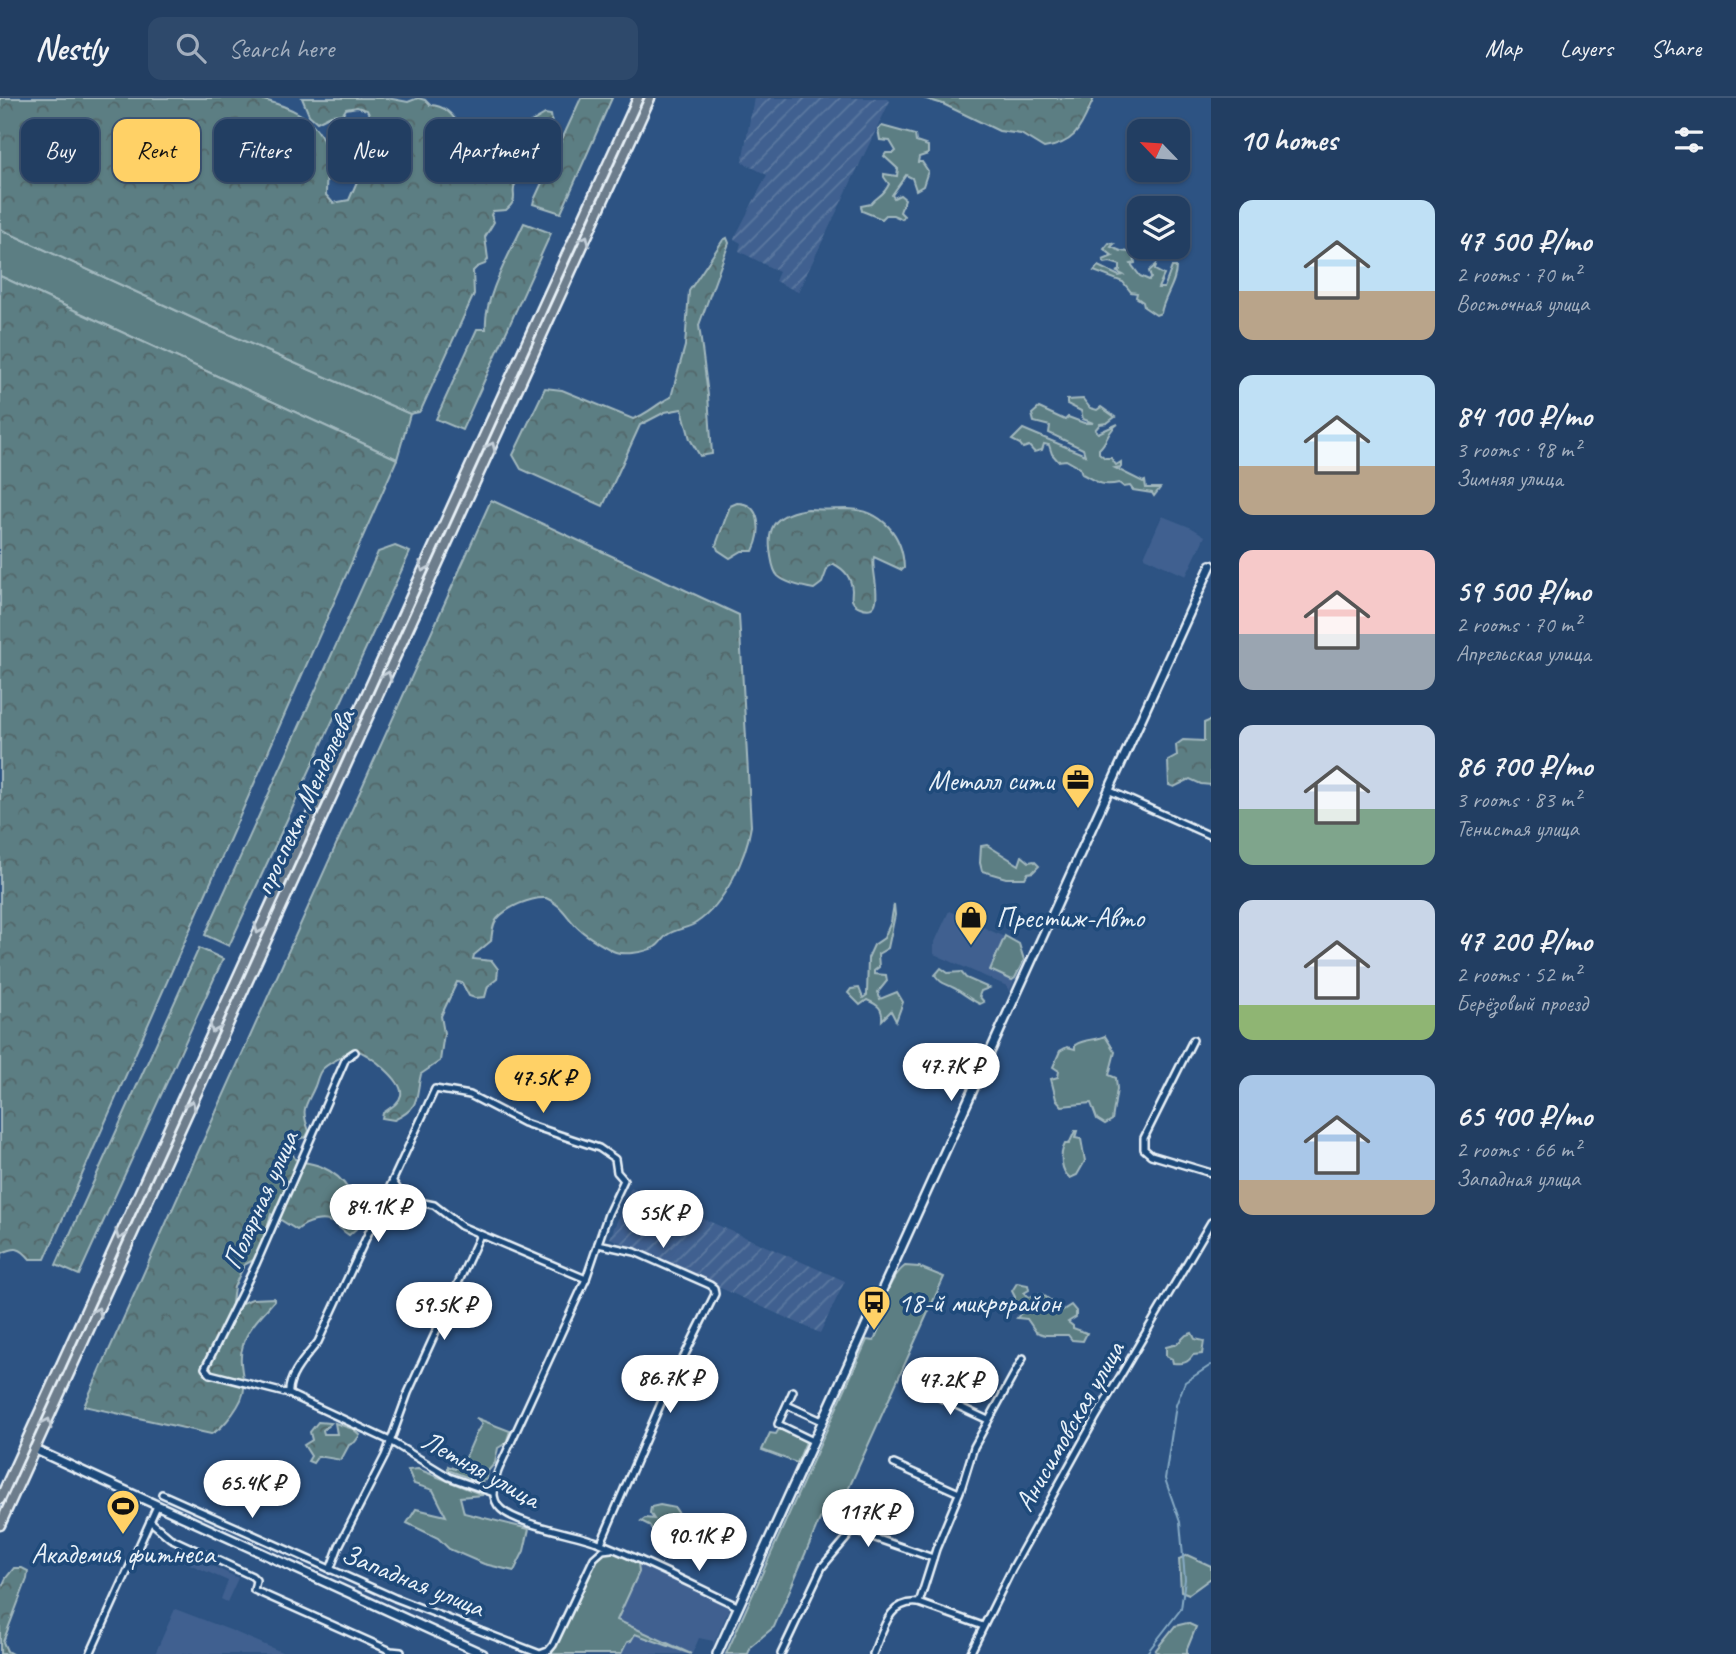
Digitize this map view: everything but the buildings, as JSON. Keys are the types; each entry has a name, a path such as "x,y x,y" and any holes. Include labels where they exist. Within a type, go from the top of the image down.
{"main road":[{"name":"проспект Менделеева","path":"0,1499 638,98"},
{"name":"проспект Менделеева","path":"0,1525 650,98"},
{"path":"534,326 544,331"},
{"path":"453,505 463,509"},
{"path":"718,1654 1211,565"},
{"path":"243,966 253,970"},
{"path":"34,1449 482,1654"}],"street":[{"path":"1108,790 1211,836"},
{"path":"1193,1040 1144,1138 1143,1149 1151,1155 1211,1173"},
{"name":"Полярная улица","path":"205,1368 256,1264 346,1058 355,1052"},
{"path":"289,1394 289,1386 298,1368 318,1342 435,1089 470,1095 524,1123 599,1149 615,1159 617,1172 624,1180 608,1214 586,1279 501,1464 494,1493"},
{"path":"393,1182 404,1197 414,1202 434,1205 454,1222 480,1235 586,1279"},
{"name":"Анисимовская улица","path":"970,1654 1095,1419 1211,1222"},
{"path":"330,1570 339,1546 370,1488 413,1380 480,1235"},
{"path":"598,1244 635,1252 714,1288 715,1294 662,1404 601,1543"},
{"path":"919,1603 974,1447 1023,1358"},
{"name":"Летняя улица","path":"205,1368 210,1374 289,1394 390,1441 449,1477 494,1493 499,1508 515,1518 601,1543 739,1606"},
{"path":"924,1390 988,1420"},
{"path":"793,1391 778,1424 813,1441"},
{"path":"787,1405 822,1421"},
{"path":"894,1464 959,1493"},
{"name":"Западная улица","path":"162,1494 395,1598 544,1654 548,1651 594,1558 603,1550 612,1548"},
{"path":"90,1654 157,1506"},
{"path":"150,1521 170,1538 252,1576 256,1580 254,1590 391,1651 401,1652 400,1654"},
{"path":"781,1654 815,1581 847,1536 855,1532 933,1558"},
{"path":"873,1654 887,1621 897,1606 909,1602 919,1603 983,1626"}],"shaded area":[{"path":"754,98 885,98 890,101 798,292 775,281 779,272 739,251 741,243 734,239 767,175 742,162"},
{"path":"1162,516 1205,536 1186,576 1144,557"},
{"path":"949,911 1019,944 1024,960 1009,992 1007,986 934,954 934,944"},
{"path":"631,1187 845,1281 820,1333 610,1238"},
{"path":"180,1551 238,1578 227,1602 221,1599 228,1581 176,1558"},
{"path":"638,1563 728,1604 729,1610 713,1645 713,1641 699,1638 692,1654 601,1654 639,1573"},
{"path":"175,1609 230,1630 286,1654 155,1654"}],"green space":[{"path":"0,98 256,98 278,104 306,119 214,119 214,182 314,182 314,126 326,151 326,195 333,203 349,200 357,182 411,182 411,119 371,119 367,110 357,107 317,122 309,115 302,98 387,98 408,102 418,98 444,109 455,119 425,119 425,182 516,182 513,202 506,210 493,211 491,215 494,222 485,237 488,259 473,271 474,294 422,408 419,412 410,414 0,229"},
{"path":"581,98 612,98 561,213 533,204 542,182 561,182 561,141"},
{"path":"923,98 1094,98 1077,132 1064,142 1044,148 1021,134 999,131 943,104"},
{"path":"545,114 551,115 551,119 536,119"},
{"path":"882,126 915,135 916,142 928,146 928,154 919,157 918,162 922,162 928,171 923,186 916,190 912,178 906,175 892,195 894,198 900,195 905,199 900,212 904,216 902,219 886,215 882,219 862,211 861,206 871,204 887,188 889,184 884,174 897,176 898,169 884,156 896,151 890,141 880,140 878,129"},
{"path":"524,223 551,233 462,430 436,419 477,329 486,329 493,289"},
{"path":"0,229 410,414 397,459 0,276"},
{"path":"727,238 729,243 699,325 712,454 700,456 690,439 682,409 665,412 640,425 603,506 521,469 513,455 545,388 562,390 633,419 671,397 685,346 689,291"},
{"path":"1109,243 1114,244 1111,247 1127,252 1127,259 1134,259 1135,263 1131,264 1140,276 1149,280 1149,271 1156,265 1155,270 1164,275 1158,288 1164,288 1172,267 1176,267 1161,313 1156,315 1144,307 1143,302 1136,297 1137,293 1131,292 1123,282 1094,271 1098,266 1119,276 1123,275 1117,272 1120,265 1105,263 1103,260 1113,256 1104,249"},
{"path":"0,276 397,459 45,1259 30,1259 20,1250 14,1249 2,1253 0,1261"},
{"path":"1083,399 1090,408 1097,410 1101,407 1115,417 1100,424 1095,430 1098,433 1118,424 1112,429 1099,453 1105,458 1111,458 1116,465 1121,462 1121,467 1115,468 1145,481 1146,488 1160,488 1154,496 1152,493 1133,490 1130,486 1124,487 1119,483 1104,484 1096,481 1082,474 1080,468 1066,460 1058,461 1049,445 1044,444 1042,450 1034,452 1029,446 1023,448 1012,440 1023,429 1085,455 1083,449 1049,433 1050,426 1034,422 1032,414 1039,408 1065,420 1068,417 1084,423 1093,423 1083,419 1081,411 1067,404 1067,400"},
{"path":"491,500 739,615 751,826 739,866 725,892 706,915 692,925 670,933 655,947 640,952 617,952 604,946 589,937 546,898 527,901 501,915 494,924 491,941 474,955 473,959 492,961 498,969 497,979 488,986 485,997 475,998 469,996 462,983 457,982 441,1016 444,1033 440,1061 421,1074 415,1102 409,1111 394,1120 382,1118 383,1113 398,1101 400,1089 384,1068 363,1053 355,1051 345,1055 327,1065 320,1073 305,1107 309,1131 306,1137 287,1142 286,1149 295,1159 322,1167 338,1177 354,1200 357,1228 349,1235 337,1225 321,1220 310,1222 297,1230 271,1214 259,1257 244,1265 234,1287 232,1303 235,1306 252,1299 274,1298 274,1301 245,1338 241,1356 243,1393 227,1421 211,1434 84,1406"},
{"path":"745,504 755,513 758,536 753,551 742,551 730,558 718,550 716,545 730,506"},
{"path":"808,509 860,510 880,519 895,535 903,556 904,568 902,570 874,557 874,606 869,609 855,604 849,578 834,564 828,567 822,583 814,589 790,583 776,574 770,545 772,528 782,517"},
{"path":"395,546 410,552 229,946 205,935 378,552"},
{"path":"1211,720 1211,785 1190,779 1174,787 1169,785 1168,761 1177,756 1176,745 1183,740 1204,741 1204,723"},
{"path":"987,845 1019,865 1022,856 1039,866 1025,878 1006,878 982,871 981,846"},
{"path":"894,904 895,915 888,948 878,954 879,967 874,974 886,975 887,981 878,992 880,999 897,992 903,1002 896,1021 891,1011 882,1020 881,1010 877,1005 867,1000 860,1005 848,993 851,989 859,988 863,998 867,995 868,958 874,945 884,938 891,922"},
{"path":"1005,936 1019,944 1024,960 1012,980 990,970"},
{"path":"199,948 223,959 79,1275 56,1265"},
{"path":"941,968 948,973 961,972 966,978 989,988 981,991 979,996 984,1002 980,1004 941,981 935,975"},
{"path":"1105,1036 1115,1052 1109,1075 1116,1078 1117,1089 1112,1120 1105,1124 1097,1119 1091,1103 1062,1106 1056,1099 1051,1079 1058,1077 1059,1071 1053,1067 1060,1051 1067,1047 1075,1049 1075,1045 1079,1043"},
{"path":"1075,1131 1075,1138 1081,1139 1085,1161 1077,1175 1070,1178 1063,1167 1062,1153"},
{"path":"905,1266 919,1267 944,1277 848,1490 820,1519 774,1627 751,1646 748,1654 726,1654 867,1340 874,1341 880,1326 876,1322 887,1291"},
{"path":"1017,1283 1028,1285 1029,1290 1024,1293 1028,1297 1042,1294 1063,1310 1071,1305 1076,1311 1076,1317 1068,1322 1073,1328 1087,1333 1083,1341 1072,1340 1068,1335 1045,1335 1036,1332 1027,1319 1017,1318 1021,1308 1014,1305 1015,1297 1012,1291"},
{"path":"1192,1333 1195,1339 1204,1341 1202,1354 1193,1355 1185,1362 1173,1363 1172,1359 1166,1356 1166,1347 1177,1344"},
{"path":"476,1418 510,1431 506,1443 498,1448 495,1463 488,1471 487,1479 480,1482 448,1470 448,1466 455,1469 467,1454 482,1424"},
{"path":"318,1422 331,1423 323,1430 324,1434 337,1434 335,1423 353,1429 360,1435 349,1445 341,1460 318,1456 313,1463 308,1461 311,1456 304,1445 312,1440 310,1432"},
{"path":"779,1429 806,1442 797,1463 762,1450 770,1433 776,1434"},
{"path":"418,1469 483,1495 460,1497 464,1513 529,1529 524,1551 514,1571 484,1564 449,1549 438,1538 407,1523 416,1509 446,1516 433,1490 414,1484 408,1470"},
{"path":"660,1505 675,1508 683,1520 674,1525 684,1534 683,1538 654,1532 649,1525 641,1521 645,1518 654,1519 650,1513 651,1507"},
{"path":"612,1551 638,1563 639,1572 617,1620 691,1654 635,1634 621,1654 551,1654 597,1558 603,1552"},
{"path":"1187,1555 1211,1566 1211,1578 1189,1594 1181,1591 1179,1559"},
{"path":"14,1568 28,1571 27,1579 3,1642 7,1651 12,1654 0,1654 0,1591"},
{"path":"1187,1623 1196,1627 1187,1654 1161,1654 1155,1651 1175,1626"}],"waterway":[{"path":"1146,1654 1181,1609 1185,1579 1180,1522 1165,1479 1176,1405 1185,1382 1211,1365"}],"place":[{"name":"Металл сити","path":"1078,810"},
{"name":"Престиж-Авто","path":"971,947"},
{"name":"18-й микрорайон","path":"874,1332"},
{"name":"Академия фитнеса","path":"123,1536"}]}
